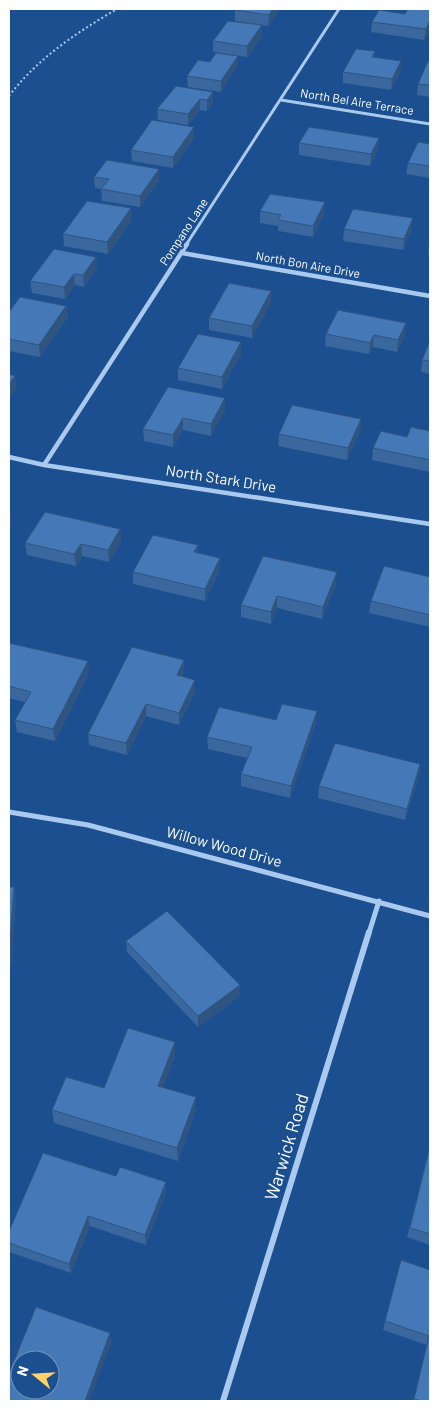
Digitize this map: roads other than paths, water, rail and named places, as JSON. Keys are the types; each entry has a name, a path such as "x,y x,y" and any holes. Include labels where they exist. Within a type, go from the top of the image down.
{"street":[{"name":"Pompano Lane","path":"44,464 339,9"},
{"name":"North Bel Aire Terrace","path":"281,100 430,124"},
{"name":"North Bon Aire Drive","path":"182,253 430,296"},
{"name":"North Stark Drive","path":"9,457 430,524"},
{"name":"Willow Wood Drive","path":"9,812 88,825 430,916"},
{"name":"Warwick Road","path":"223,1401 379,901"}]}
